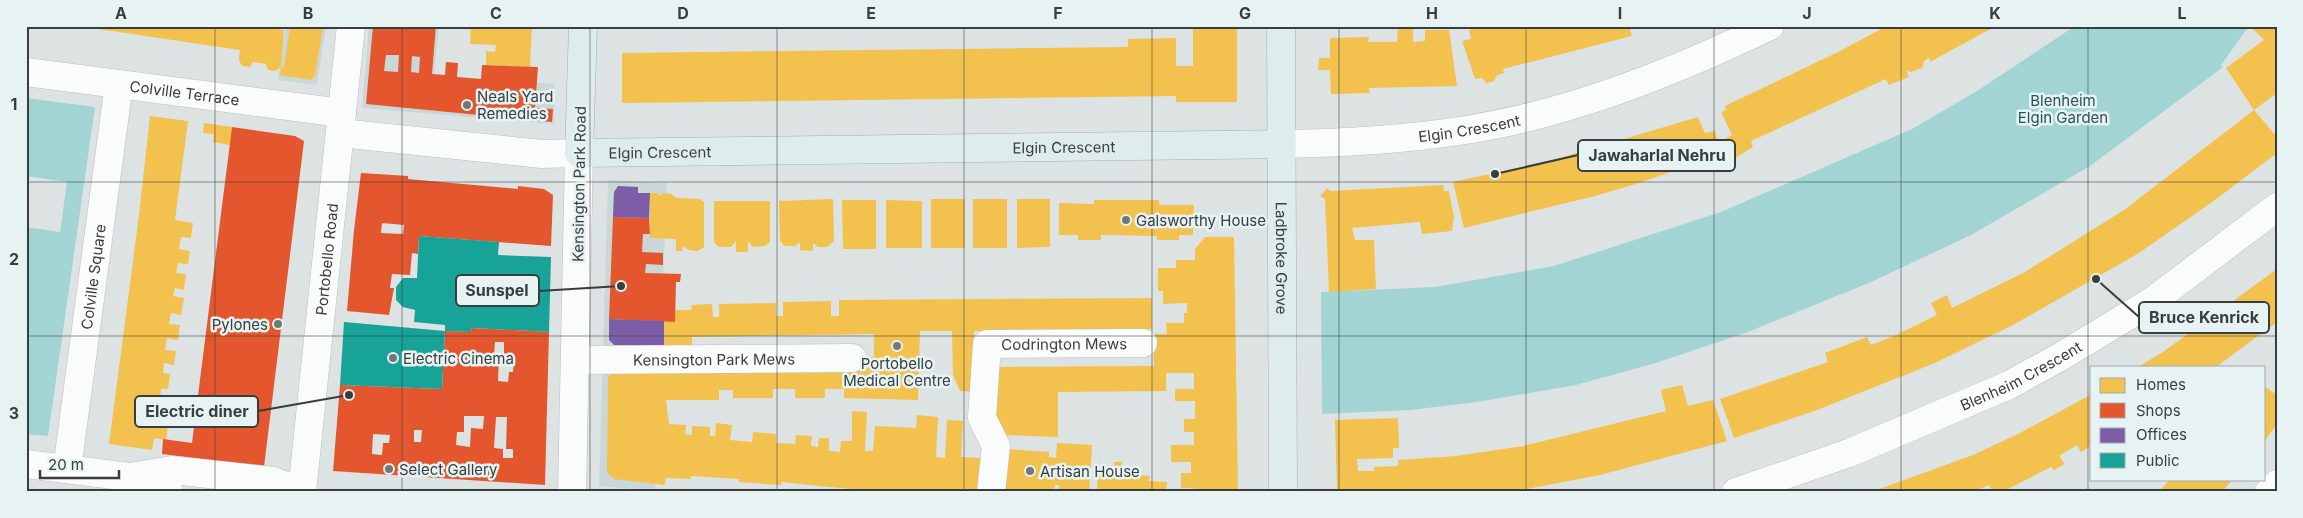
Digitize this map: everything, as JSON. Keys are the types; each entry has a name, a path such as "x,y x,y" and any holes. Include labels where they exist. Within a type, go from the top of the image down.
{"main road":[{"name":"Kensington Park Road","path":"579,153 583,26"},
{"name":"Ladbroke Grove","path":"1281,26 1283,492"},
{"name":"Elgin Crescent","path":"579,153 1282,144"}],"street":[{"name":"Portobello Road","path":"302,492 351,26"},
{"name":"Elgin Crescent","path":"1282,144 1414,138 1518,120 1573,105 1634,84 1695,61 1770,26"},
{"name":"Colville Terrace","path":"26,72 118,84 341,123"},
{"name":"Colville Square","path":"68,469 118,84"},
{"name":"Elgin Crescent","path":"341,123 542,154 579,153"},
{"name":"Kensington Park Road","path":"572,492 579,153"},
{"name":"Blenheim Crescent","path":"1736,492 1796,482 1849,453 2009,385 2060,358 2154,300 2277,207"},
{"name":"Codrington Mews","path":"991,492 996,446 982,418 987,344 1143,343"},
{"name":"Kensington Park Mews","path":"575,360 852,358"},
{"path":"26,464 130,477 169,492"},
{"path":"130,477 172,470 273,481 289,486 295,492"},
{"path":"2269,492 2277,484"}],"shaded area":[{"path":"286,26 326,26 317,85 278,80"},
{"path":"369,26 439,26 434,75 554,84 554,124 362,108"},
{"path":"608,180 667,183 655,491 599,486"}],"green space":[{"name":"Blenheim Elgin Garden","path":"2075,26 2249,26 2221,65 2222,68 2090,166 1971,235 1871,282 1748,332 1656,363 1576,385 1477,402 1411,410 1322,414 1321,292 1435,287 1554,266 1721,212 1912,129 1977,91"},
{"path":"26,98 95,107 48,436 26,434 26,227 60,232 67,182 26,176"}],"building: Homes":[{"path":"78,26 276,26 276,29 284,30 281,67 275,71 268,70 266,64 253,62 250,67 242,66 239,60 240,50"},
{"path":"290,26 323,26 315,76 311,80 280,75 281,67 284,67"},
{"path":"471,26 532,26 530,67 486,65 486,51 495,52 496,45 470,44"},
{"path":"1193,26 1237,26 1237,102 1176,102 1176,96 622,103 622,53 1128,47 1128,39 1176,38 1176,66 1193,66"},
{"path":"1486,26 1629,26 1632,36 1503,69 1504,73 1497,75 1494,81 1486,83 1482,78 1475,79 1462,41 1471,39 1469,30"},
{"path":"1887,26 1996,26 1930,62 1929,58 1924,61 1922,68 1911,72 1906,70 1909,77 1889,85 1886,79 1751,141 1753,147 1735,158 1725,139 1732,135 1721,112 1726,110 1725,106 1838,52"},
{"path":"2250,26 2277,26 2277,93 2254,110 2226,68 2264,40"},
{"path":"1398,29 1413,29 1413,42 1425,41 1425,30 1449,30 1457,86 1369,88 1370,93 1331,94 1330,70 1318,70 1319,58 1330,58 1330,38 1369,37 1368,42 1397,42"},
{"path":"2254,110 2277,137 2277,153 2215,200 2139,253 2013,325 1935,363 1817,410 1734,438 1720,399 1828,362 1825,353 1867,337 1871,345 1896,335 1937,315 1931,303 1947,295 1952,308 2025,272 2124,210"},
{"path":"150,116 188,121 175,220 193,223 191,238 181,237 179,249 190,251 188,264 178,263 176,273 186,274 184,290 175,288 173,296 184,298 181,315 171,313 169,324 180,325 178,340 167,338 165,350 176,351 174,365 164,363 163,373 170,374 168,389 161,389 160,399 172,400 170,415 159,413 157,422 168,423 166,440 154,438 152,450 109,444"},
{"path":"1698,117 1705,133 1715,131 1722,154 1595,196 1464,228 1453,182 1553,160"},
{"path":"204,123 232,127 230,145 213,142 214,134 203,133"},
{"path":"1443,185 1444,191 1449,191 1454,217 1452,231 1422,234 1420,222 1352,228 1355,240 1374,240 1376,289 1329,292 1325,199 1320,196 1327,188 1330,191"},
{"path":"650,193 659,193 658,197 664,193 671,194 677,198 700,199 704,202 704,247 698,251 689,250 683,246 682,251 676,251 676,239 650,238"},
{"path":"833,199 834,241 827,247 818,247 813,243 813,251 800,250 800,242 795,246 785,246 780,241 779,201"},
{"path":"931,199 965,199 965,248 931,248"},
{"path":"973,199 1007,199 1007,248 973,248"},
{"path":"1017,199 1050,199 1050,247 1017,248"},
{"path":"842,200 876,200 876,249 843,249"},
{"path":"886,200 922,201 922,248 886,248"},
{"name":"Galsworthy House","path":"1094,200 1159,200 1159,205 1194,205 1193,235 1179,235 1179,240 1157,240 1157,236 1101,235 1101,240 1078,240 1078,235 1059,235 1059,203 1094,204"},
{"path":"714,201 770,201 770,242 765,246 753,247 748,241 748,252 736,252 736,241 731,247 719,247 714,242"},
{"path":"1205,237 1234,237 1238,492 1193,492 1193,488 1181,488 1181,473 1191,473 1191,462 1171,462 1171,445 1194,445 1194,432 1184,432 1184,419 1195,419 1195,401 1175,401 1175,389 1194,389 1194,373 1166,373 1166,391 1058,392 1058,437 1004,435 995,414 996,367 1154,366 1153,334 1167,334 1166,323 1184,323 1184,313 1187,313 1187,303 1163,304 1163,291 1158,291 1158,268 1176,268 1176,260 1195,260 1195,249"},
{"path":"2277,269 2277,322 2217,366 2140,366 2163,352"},
{"path":"1152,298 1152,329 974,331 974,392 960,391 953,375 952,331 920,331 918,400 844,398 844,389 825,389 825,398 795,398 795,389 773,389 773,398 733,398 733,390 719,390 719,400 666,400 669,424 686,425 685,434 692,435 692,426 710,427 710,436 715,436 716,423 732,425 730,440 752,442 753,432 776,434 776,443 795,444 796,435 812,436 811,446 818,447 819,438 829,438 829,451 840,452 841,441 852,441 852,411 867,412 865,451 873,451 875,426 916,428 917,415 938,417 936,457 945,458 947,420 963,421 961,457 981,458 979,492 879,492 781,482 781,485 739,482 739,479 691,476 691,479 666,478 665,485 614,479 607,472 608,378 616,368 867,369 868,357 874,357 874,334 692,337 692,346 664,346 664,321 675,322 675,310 692,310 691,305 712,304 713,317 719,317 719,304 776,303 776,316 783,316 783,302 831,301 831,316 839,316 839,300"},
{"path":"1682,385 1688,406 1713,400 1727,441 1600,475 1511,492 1337,492 1335,420 1398,418 1399,448 1393,448 1393,458 1357,459 1358,471 1374,471 1374,467 1398,466 1398,460 1456,456 1523,446 1666,411 1661,390"},
{"path":"2266,387 2277,395 2277,424 2266,439"},
{"path":"2090,395 2090,446 2081,452 2077,445 2059,456 2065,464 2054,470 2051,467 2002,492 1993,492 1989,485 1973,492 1871,492 1973,455 2018,434"},
{"path":"1057,443 1092,445 1089,492 1058,492 1059,485 1055,485 1054,492 1004,492 1007,449 1049,452 1049,457 1056,458"},
{"path":"1114,462 1122,462 1121,477 1125,478 1126,474 1150,476 1149,481 1167,482 1166,492 1097,492 1098,470 1104,469 1104,466 1114,467"},
{"path":"2170,480 2232,480 2222,492 2158,492"}],"building: Shops":[{"path":"373,26 436,26 432,74 445,75 446,62 458,63 457,77 481,79 482,65 538,67 535,108 553,109 552,122 366,104","holes":["386,55 399,55 398,72 384,71","412,56 420,57 419,73 411,72"]},
{"path":"232,127 295,136 304,141 264,467 162,454 163,439 192,443"},
{"path":"361,173 408,176 408,179 518,189 518,186 544,189 553,195 551,246 419,236 418,254 412,253 410,275 392,274 390,288 394,288 389,315 347,311","holes":["382,223 404,225 403,234 381,233"]},
{"path":"613,217 649,218 650,234 643,234 642,252 663,253 663,265 646,264 645,273 681,274 680,282 676,282 675,322 609,319"},
{"path":"472,328 549,332 545,485 333,471 340,385 442,389 445,331 471,332","holes":["495,342 504,342 504,356 514,357 513,372 509,372 508,382 498,381 499,356 494,356","464,416 484,416 483,429 471,428 470,447 456,445 457,432 464,432","496,417 507,417 506,449 513,449 513,458 503,458 503,449 494,448","414,430 422,430 421,442 414,442","373,434 390,435 389,443 383,443 382,455 372,454"]}],"building: Offices":[{"path":"618,186 638,187 638,193 650,193 649,218 613,217 614,192"},
{"path":"609,319 664,321 664,346 614,345 609,340"}],"building: Public":[{"path":"419,236 499,242 498,255 551,257 549,332 472,328 471,332 445,331 445,325 414,322 415,310 403,307 396,300 396,287 403,278 417,278"},
{"name":"Electric Cinema","path":"344,322 445,331 442,389 340,385"}],"place":[{"name":"Neals Yard Remedies","path":"467,105"},
{"name":"Jawaharlal Nehru","path":"1495,174"},
{"name":"Galsworthy House","path":"1126,220"},
{"name":"Bruce Kenrick","path":"2096,279"},
{"name":"Sunspel","path":"621,286"},
{"name":"Pylones","path":"278,324"},
{"name":"Portobello Medical Centre","path":"897,346"},
{"name":"Electric Cinema","path":"393,358"},
{"name":"Electric diner","path":"349,395"},
{"name":"Select Gallery","path":"389,469"},
{"name":"Artisan House","path":"1030,471"}]}
